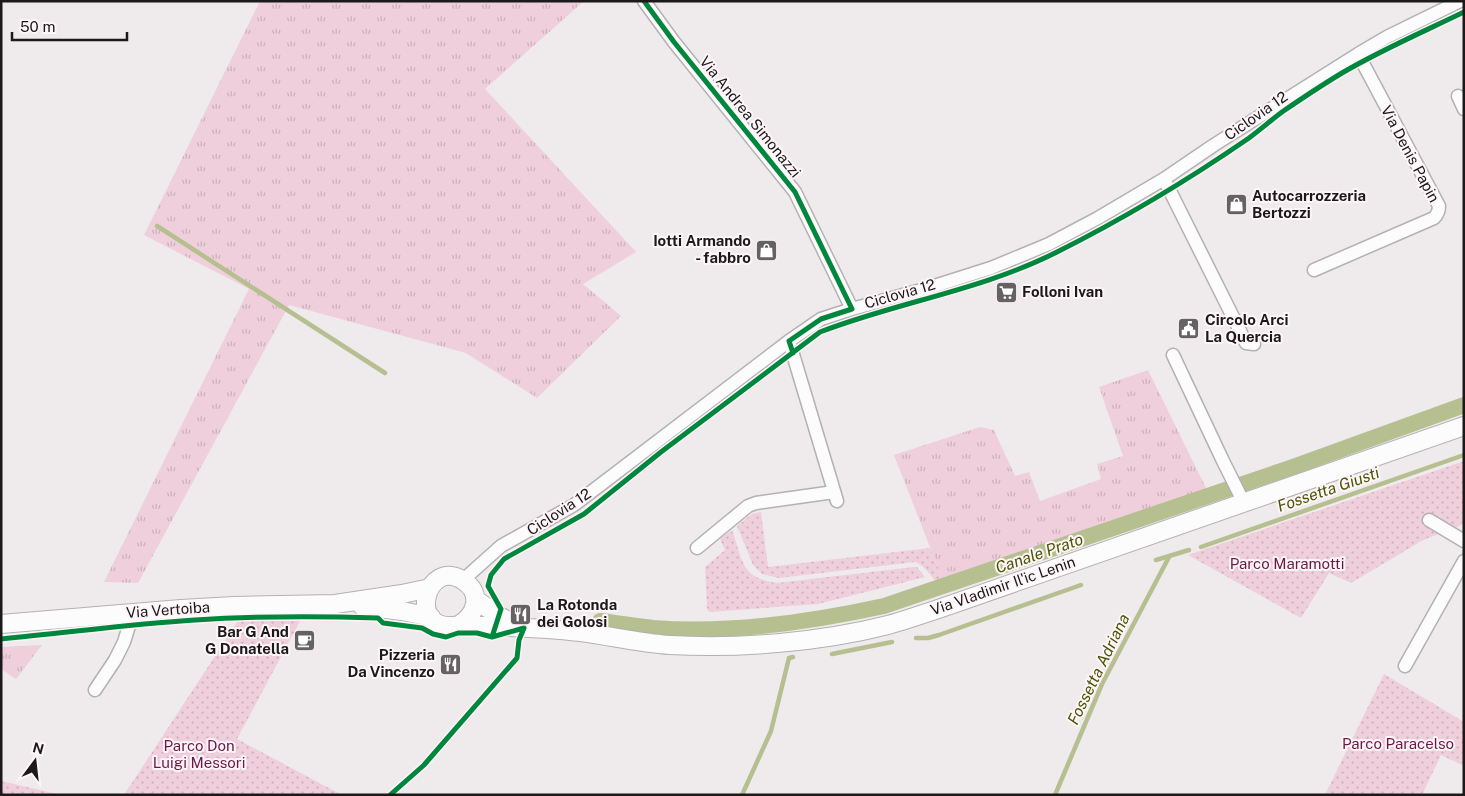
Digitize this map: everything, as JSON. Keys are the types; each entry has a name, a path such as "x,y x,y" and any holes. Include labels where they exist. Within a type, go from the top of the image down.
{"main road":[{"name":"Via Vladimir Il'ic Lenin","path":"335,604 402,611 431,617 436,623 452,627 459,625 588,633 655,643 698,645 784,642 861,630 889,624 950,605 1241,496 1464,426"},
{"path":"431,617 425,602 430,588 435,582 448,577 463,580"},
{"name":"Via Vladimir Il'ic Lenin","path":"463,580 474,592 476,600 499,616 524,628"},
{"path":"335,604 430,588"},
{"path":"459,625 472,616 476,600"},
{"name":"Via Vertoiba","path":"1,624 234,606 335,604"}],"street":[{"name":"Via Andrea Simonazzi","path":"644,1 674,42 795,192 852,309"},
{"path":"463,580 501,546 574,505 789,341 821,319 982,271 1041,247 1098,218 1164,179 1358,54 1460,1"},
{"name":"Via Denis Papin","path":"1314,270 1434,218 1439,209 1358,54"},
{"path":"1458,96 1464,109"},
{"path":"1164,179 1246,343 1254,344"},
{"path":"697,548 748,506 756,503 836,496 789,341"},
{"path":"1174,354 1223,462 1241,496"},
{"path":"1429,520 1464,541"},
{"path":"1405,666 1464,561"},
{"path":"95,690 124,642 133,613"}],"green space":[{"path":"260,1 584,1 485,89 636,252 583,284 621,316 537,398 466,353 289,305 138,583 104,582 249,289 144,235"},
{"path":"1148,370 1208,492 944,583 894,455 980,427 994,430 1015,476 1029,472 1040,501 1101,479 1097,464 1123,456 1099,387"},
{"name":"Parco Maramotti","path":"1464,461 1464,524 1423,540 1351,583 1329,573 1301,618 1188,555"},
{"path":"761,512 768,567 930,548 947,590 938,584 920,564 915,562 779,578 762,574 753,565 737,526 752,514"},
{"path":"732,530 745,566 749,572 765,581 777,583 914,567 917,567 925,577 818,604 709,612 707,608 705,567 725,550 720,539"},
{"name":"Parco Don Luigi Messori","path":"301,619 237,739 342,795 124,795 238,621"},
{"path":"42,645 16,679 1,669 1,647"},
{"name":"Parco Paracelso","path":"1384,674 1464,722 1464,766 1441,755 1422,795 1325,795"},
{"path":"1,781 61,795 1,795"}],"waterway":[{"path":"157,226 385,373"},
{"name":"Canale Prato","path":"600,621 653,628 739,628 798,622 884,606 1290,468 1464,405"},
{"name":"Fossetta Giusti","path":"1201,547 1464,455"},
{"name":"Fossetta Giusti","path":"1156,560 1189,550"},
{"name":"Fossetta Adriana","path":"1055,795 1102,684 1169,557"},
{"name":"Fossetta Giusti","path":"916,638 928,638 939,635 1081,585"},
{"name":"Fossetta Giusti","path":"832,654 892,642"},
{"name":"Fossetta Giusti","path":"742,795 771,731 789,658 793,657"}],"cycle path":[{"path":"644,1 674,42 795,192 852,309 821,319 789,341 793,353"},
{"name":"Ciclovia 12","path":"492,637 501,609 488,586 491,575 504,559 584,514 661,452 820,332 879,312 970,286 1028,265 1057,252 1131,213 1203,169 1249,138 1282,112 1342,73 1464,12"},
{"path":"1,639 122,626 264,617 378,618 383,623 422,628 433,634 446,637 458,633 477,633 492,637 524,628"},
{"path":"390,795 424,765 517,658 519,640 524,628"}],"place":[{"name":"Autocarrozzeria Bertozzi","path":"1236,205"},
{"name":"Iotti Armando - fabbro","path":"767,250"},
{"name":"Folloni Ivan","path":"1006,292"},
{"name":"Circolo Arci La Quercia","path":"1189,329"},
{"name":"La Rotonda dei Golosi","path":"521,614"},
{"name":"Bar G And G Donatella","path":"305,641"},
{"name":"Pizzeria Da Vincenzo","path":"451,664"}]}
